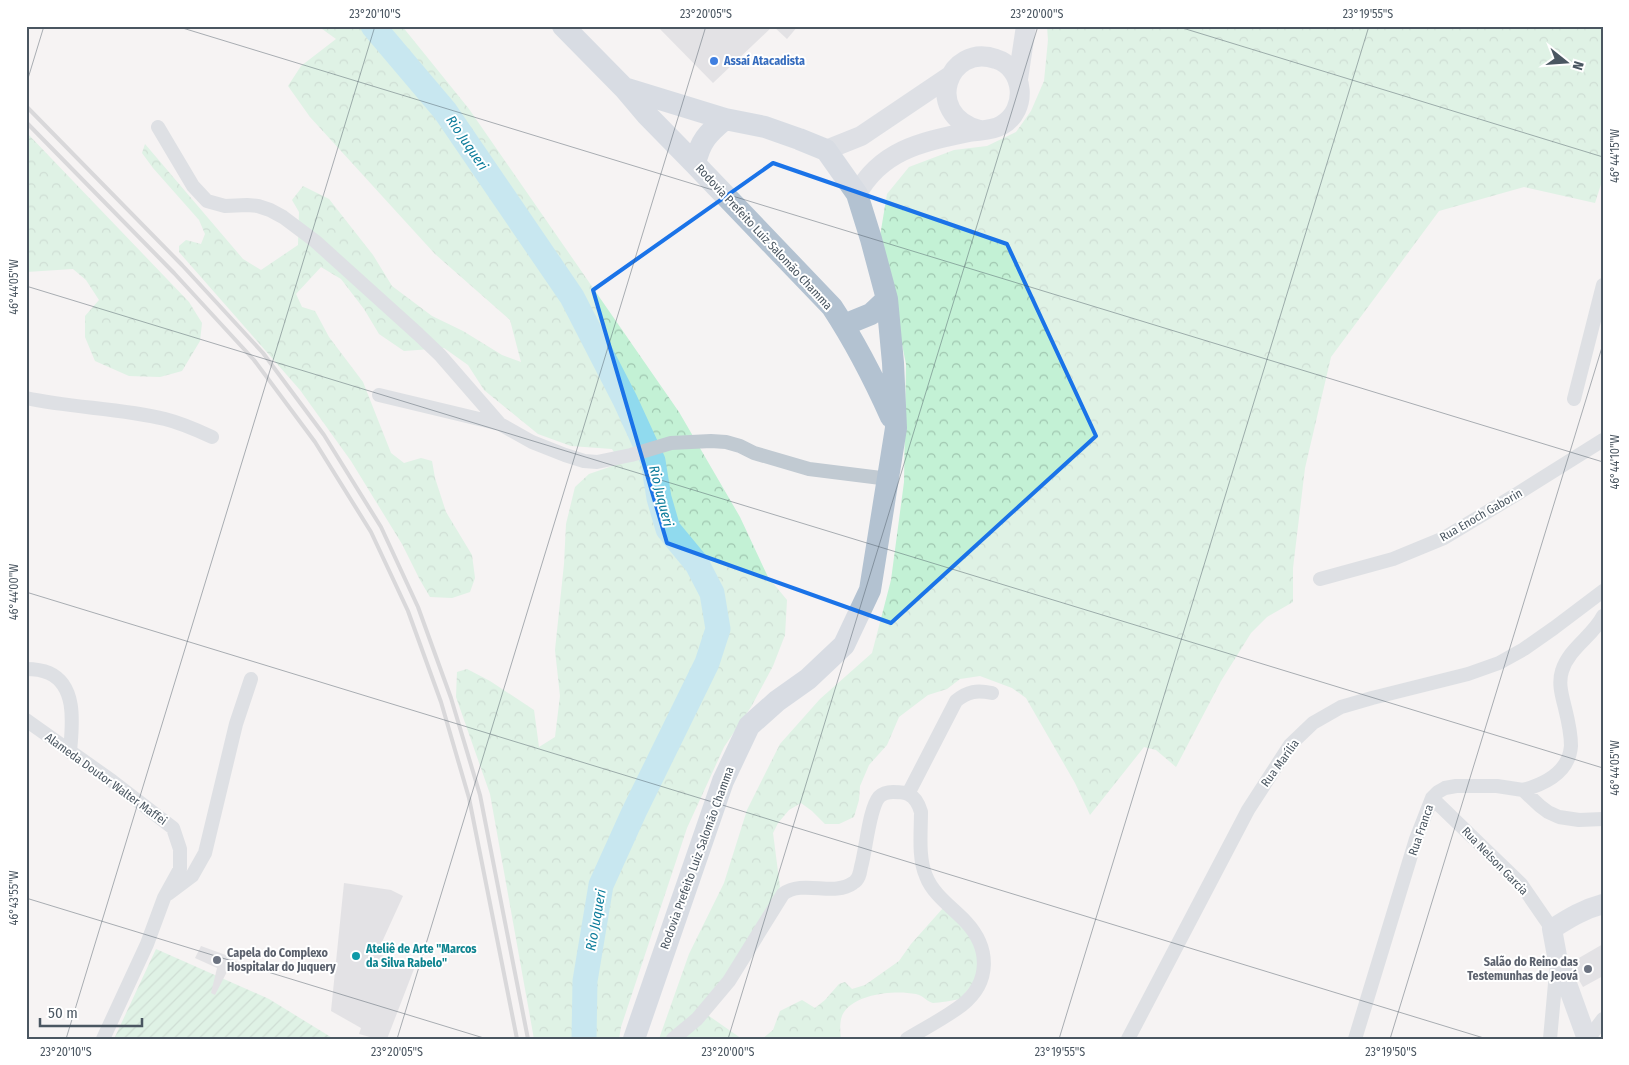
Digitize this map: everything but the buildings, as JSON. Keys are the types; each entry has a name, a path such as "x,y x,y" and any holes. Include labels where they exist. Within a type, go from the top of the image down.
{"main road":[{"name":"Rodovia Prefeito Luiz Salomão Chamma","path":"563,26 832,307 874,379 896,428"},
{"path":"857,194 866,179 879,166 899,152 921,144 979,130 992,130 1013,116 1019,104 1020,91 1018,79 1026,26"},
{"path":"979,130 967,127 957,120 950,110 946,99 946,87 950,76 957,66 978,56 989,56 1001,60 1011,68 1018,79"},
{"path":"826,150 861,136 950,76"},
{"name":"Rodovia Prefeito Luiz Salomão Chamma","path":"624,88 725,119 765,127 826,150 857,194 887,300 893,363 896,428 870,590 844,645 808,679 777,701 749,726 723,781 634,1039"},
{"path":"695,164 702,142 725,119"},
{"path":"844,325 871,314 887,300"},
{"path":"1588,1039 1557,956 1552,929 1587,908 1603,904"}],"street":[{"path":"158,127 193,186 207,201 225,206 247,205 270,210 309,236 440,355 500,424"},
{"path":"1574,399 1603,286"},
{"path":"379,396 500,424 541,446 584,460 597,462 631,455 671,443 710,441 726,442 754,453 809,469 889,479"},
{"path":"26,398 54,404 165,419 212,437"},
{"name":"Rua Enoch Gaborin","path":"1320,579 1393,559 1444,538 1603,440"},
{"name":"Rua Marília","path":"1128,1039 1248,810 1290,745 1313,723 1342,707 1468,674 1499,663 1554,628 1603,591"},
{"path":"1523,790 1538,786 1558,773 1568,756 1570,736 1560,680 1562,670 1567,659 1603,616"},
{"path":"26,669 50,673 59,680 66,691 71,705 70,752"},
{"path":"164,898 192,876 205,853 236,724 252,679"},
{"path":"908,794 956,701 963,695 979,690 992,693"},
{"name":"Alameda Doutor Walter Maffei","path":"26,720 173,828 180,849 180,869 164,898 147,944 103,1039"},
{"name":"Rua Franca","path":"1355,1039 1416,839 1432,798 1445,788 1456,786 1497,786 1523,790"},
{"path":"1523,790 1548,812 1559,817 1579,820 1603,819"},
{"path":"673,1039 697,1019 729,981 783,894 790,889 842,887 856,881 865,851 875,804 880,795 887,792 908,794 915,800 921,812 922,850 926,877 934,890 974,932 981,944 984,963 982,977 975,991 963,1004 907,1039"},
{"name":"Rua Nelson Garcia","path":"1432,798 1520,884 1552,929"},
{"path":"1550,1039 1557,956"},
{"path":"1588,1039 1603,1019"}],"highlighted area":[{"path":"773,163 1007,244 1096,436 891,623 667,543 593,290"}],"green space":[{"path":"318,26 402,26 469,109 679,412 740,517 768,577 787,600 785,635 773,666 751,707 724,747 687,828 621,1027 619,1039 534,1039 490,794 456,697 457,672 467,669 490,681 534,710 539,747 555,737 560,696 555,650 566,524 575,487 589,474 621,463 612,449 571,446 538,434 484,390 468,365 444,348 404,351 379,334 364,309 341,279 321,267 296,294 302,307 315,311 329,337 363,382 391,453 404,463 421,458 432,461 435,478 446,512 472,555 475,578 470,592 452,598 430,597 402,544 351,461 300,390 179,252 179,246 186,240 201,244 205,234 199,220 142,153 145,144 243,259 261,270 298,245 299,212 292,200 303,186 329,199 373,255 392,286 432,316 463,331 502,355 521,362 510,320 435,254 310,117 288,86 301,66 336,39"},
{"path":"1047,26 1603,26 1603,178 1595,203 1524,187 1439,211 1331,357 1305,468 1293,568 1293,602 1267,617 1251,633 1221,681 1176,767 1156,750 1144,747 1090,815 1075,783 1026,698 1012,688 980,676 960,679 947,689 928,695 899,717 887,745 869,765 860,786 859,800 854,817 839,824 825,824 801,803 789,810 778,823 773,833 780,887 763,914 744,952 699,1009 742,1039 659,1039 689,954 724,883 747,810 780,744 820,699 872,653 891,580 904,482 906,364 880,236 887,194 909,167 954,150 987,146 1016,132 1031,111 1044,81 1048,40"},
{"path":"26,132 189,302 202,323 200,341 182,371 160,377 129,376 95,361 85,337 85,316 99,300 86,280 73,269 26,272"},
{"path":"944,907 979,944 979,976 960,999 933,1003 916,994 898,992 877,994 858,1001 844,1012 840,1029 841,1039 762,1039 773,1030 780,1011 802,1000 815,1008 839,984 845,982 852,989 865,985 899,961 911,944"},
{"path":"156,949 269,999 334,1039 114,1039"}],"waterway":[{"name":"Rio Juqueri","path":"373,26 445,111 572,297 625,400 653,461 659,498 668,529 697,564 712,593 718,629 707,663 634,812 601,885 585,981 584,1039"}],"railway":[{"path":"26,106 182,265 263,353 324,435 381,527 418,607 451,698 480,795 528,1039"},
{"path":"26,122 174,273 254,360 315,442 371,532 408,611 441,702 469,798 517,1039"}],"place":[{"name":"Assaí Atacadista","path":"714,61"},
{"name":"Ateliê de Arte \"Marcos da Silva Rabelo\"","path":"356,956"},
{"name":"Capela do Complexo Hospitalar do Juquery","path":"217,960"},
{"name":"Salão do Reino das Testemunhas de Jeová","path":"1588,969"}]}
